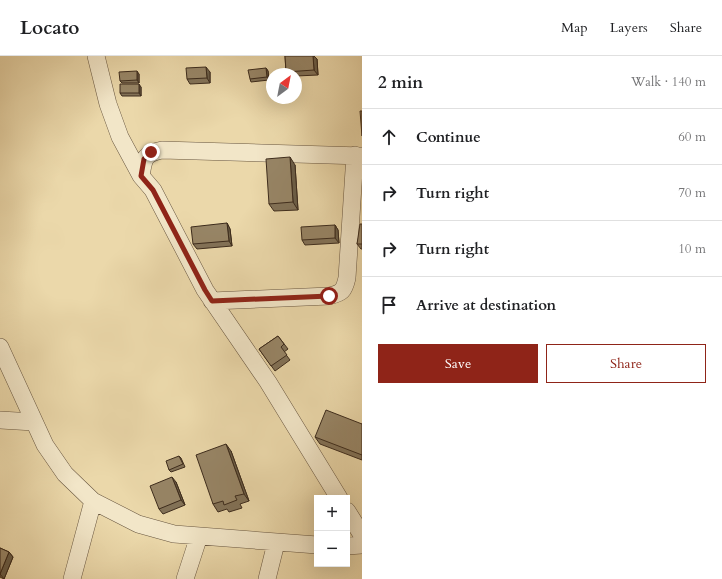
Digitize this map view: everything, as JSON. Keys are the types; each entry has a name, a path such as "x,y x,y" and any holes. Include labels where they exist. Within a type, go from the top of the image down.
{"street":[{"path":"96,56 108,104 120,136 141,176 153,190 205,290 268,382 337,495"},
{"path":"141,176 144,159 151,152 162,150 358,155 347,278 344,288 339,293 329,296 212,301"},
{"path":"0,347 45,446 65,474 93,501 138,524 174,534 314,545"},
{"path":"0,420 34,422"},
{"path":"72,579 93,501"},
{"path":"350,516 362,535"},
{"path":"185,579 199,536"},
{"path":"267,579 276,543"},
{"path":"350,546 362,545"}],"building":[{"path":"285,56 313,56 314,70 302,71 302,68 286,68"},
{"path":"206,67 207,78 187,79 186,68"},
{"path":"266,68 266,77 250,79 248,70"},
{"path":"137,71 137,80 120,81 119,72"},
{"path":"120,84 139,84 139,93 120,93"},
{"path":"360,111 362,111 362,136"},
{"path":"290,157 293,202 269,204 266,159"},
{"path":"227,223 229,241 193,244 191,227"},
{"path":"360,224 362,224 362,244 357,244"},
{"path":"335,225 335,238 302,240 301,227"},
{"path":"278,336 284,344 281,347 287,355 271,366 259,349"},
{"path":"326,410 362,424 362,455 315,437"},
{"path":"226,444 244,494 235,496 237,500 224,505 223,501 213,504 196,455"},
{"path":"179,456 183,464 169,470 166,461"},
{"path":"172,477 181,500 159,509 150,486"},
{"path":"0,548 9,552 0,574"}],"route":[{"path":"151,152 144,159 141,176 153,190 212,301 329,296"}]}
